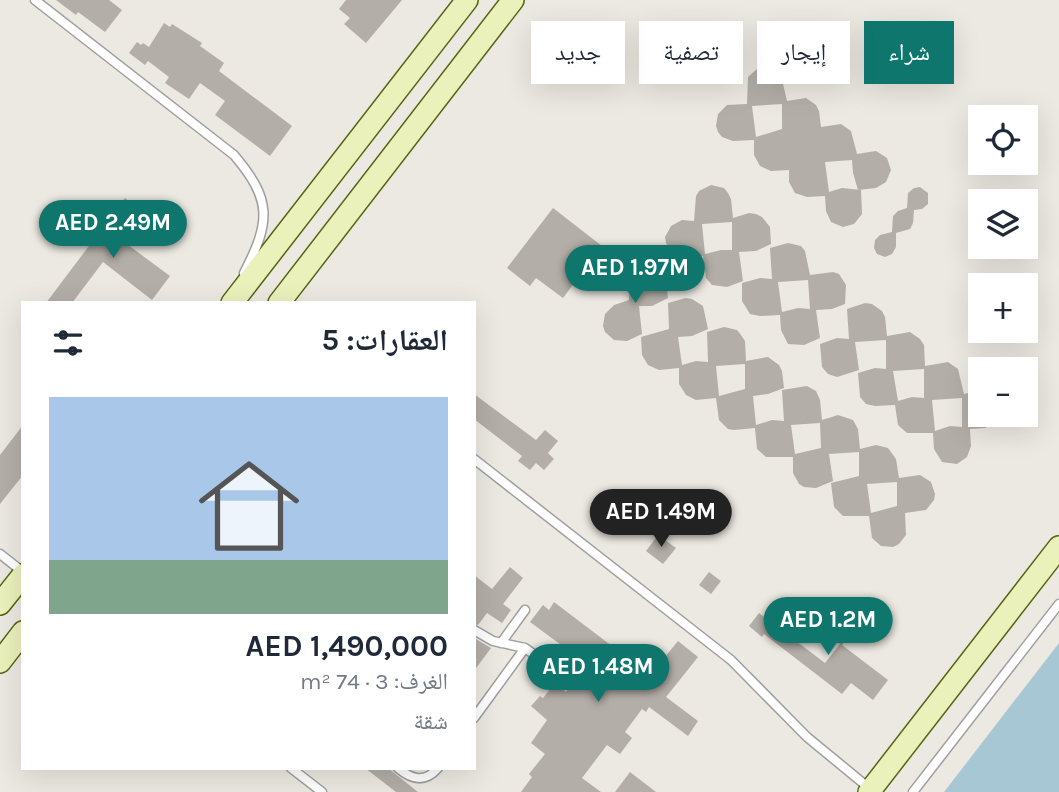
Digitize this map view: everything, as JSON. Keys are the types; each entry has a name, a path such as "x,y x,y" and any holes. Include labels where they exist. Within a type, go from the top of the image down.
{"street":[{"path":"281,301 513,0"},
{"path":"234,301 460,5"},
{"path":"870,791 1059,547"},
{"path":"0,604 21,576"},
{"path":"0,662 21,635"}],"lane":[{"path":"36,0 234,155 253,178 262,199 264,222 256,248 227,301"},
{"path":"476,461 731,660 807,737 870,791"},
{"path":"0,554 21,571"},
{"path":"913,792 1059,604"},
{"path":"501,643 526,610"},
{"path":"476,631 501,643 525,648 557,671"},
{"path":"476,715 525,648"},
{"path":"294,770 322,792"},
{"path":"401,770 416,779 427,777 436,770"}],"water":[{"path":"1059,643 1059,792 944,792"}],"building":[{"path":"56,0 109,0 122,10 105,32"},
{"path":"346,0 402,0 366,43 344,24 350,18 339,9"},
{"path":"164,23 170,27 172,24 202,43 200,46 224,63 219,71 292,126 270,156 215,115 225,101 200,83 189,99 165,83 169,77 148,61 145,65 129,53 137,42 149,47"},
{"path":"757,69 757,84 783,84 787,101 806,98 816,105 821,127 841,124 851,131 857,154 876,151 887,158 891,170 886,182 876,188 859,190 862,214 854,224 843,227 831,222 826,211 825,196 807,197 795,193 789,182 789,170 771,171 760,166 754,155 754,140 733,141 722,137 718,132 718,114 727,105 747,104 748,77","holes":["782,104 782,129 756,137 752,106","852,160 858,190 842,188 829,192 825,162"]},
{"path":"711,185 724,188 731,199 733,218 749,213 756,214 770,227 771,244 756,251 739,252 743,281 727,287 712,285 706,278 703,256 683,259 674,256 666,243 665,237 671,226 682,220 694,221 696,196 699,191","holes":["732,222 732,250 705,254 702,224"]},
{"path":"920,187 928,193 928,204 922,209 914,210 910,229 896,233 896,247 892,254 885,257 877,254 874,248 875,240 880,235 892,232 893,216 907,208 908,193"},
{"path":"125,198 141,211 120,239 170,276 152,300 103,262 74,301 48,301"},
{"path":"553,208 602,246 563,298 536,278 530,286 507,268"},
{"path":"788,243 801,246 805,251 810,275 833,272 839,274 846,285 845,304 832,309 816,310 820,338 804,345 788,344 781,330 780,315 750,314 742,301 742,283 760,278 772,279 770,248","holes":["808,280 810,309 798,308 782,312 778,282"]},
{"path":"640,269 662,272 668,298 652,306 639,306 642,334 627,341 614,340 605,332 605,314 614,305 629,300 630,278"},
{"path":"686,298 703,306 708,329 692,336 678,337 682,365 696,361 708,362 707,332 724,327 737,330 745,341 746,361 768,357 779,365 784,388 753,396 756,425 772,420 784,421 782,390 807,386 816,391 820,400 822,420 838,415 853,420 858,429 860,449 876,445 888,448 896,459 899,478 920,475 931,482 934,500 926,510 905,513 906,535 899,544 893,547 881,546 872,538 869,516 843,516 834,507 831,483 859,476 859,452 829,454 833,481 816,488 804,487 793,473 793,457 766,457 757,449 755,428 728,429 719,420 716,398 696,400 686,395 679,384 679,368 659,370 648,365 642,355 641,337 669,329 668,303","holes":["745,364 745,389 719,396 716,366","820,423 821,448 795,454 791,425","897,482 897,506 871,513 867,484"]},
{"path":"865,303 872,304 882,311 885,317 887,336 910,332 920,339 924,345 925,366 948,362 958,369 964,394 968,393 968,427 987,427 970,429 971,446 967,457 957,464 942,462 934,449 933,433 907,433 898,425 895,405 866,404 860,397 858,373 875,368 886,369 886,340 855,342 859,370 837,377 828,374 822,367 820,344 837,338 849,339 847,309","holes":["924,369 924,398 912,397 898,401 893,371","962,398 962,427 950,426 935,431 932,400"]},
{"path":"476,395 536,440 545,430 558,441 548,453 554,459 544,470 536,463 530,470 518,461 522,456 476,421"},
{"path":"21,428 21,478 0,504 0,455"},
{"path":"658,535 676,548 663,564 646,551"},
{"path":"510,567 523,578 503,604 511,610 502,623 487,613 476,624 476,577 492,589"},
{"path":"709,572 721,581 711,594 699,585"},
{"path":"554,602 650,675 678,641 698,657 666,697 698,721 688,736 649,707 646,712 642,709 625,732 632,738 620,754 607,745 582,778 601,792 521,792 532,777 529,774 545,754 531,743 547,720 531,706 540,696 543,698 555,683 566,692 587,664 530,622 543,605 549,610"},
{"path":"759,613 825,663 840,644 821,630 834,614 853,630 842,645 888,680 873,700 851,683 842,694 764,634 762,637 749,626"},
{"path":"476,639 491,648 476,668"},
{"path":"368,770 390,770 418,792 396,792"},
{"path":"630,772 656,792 615,792"}]}
